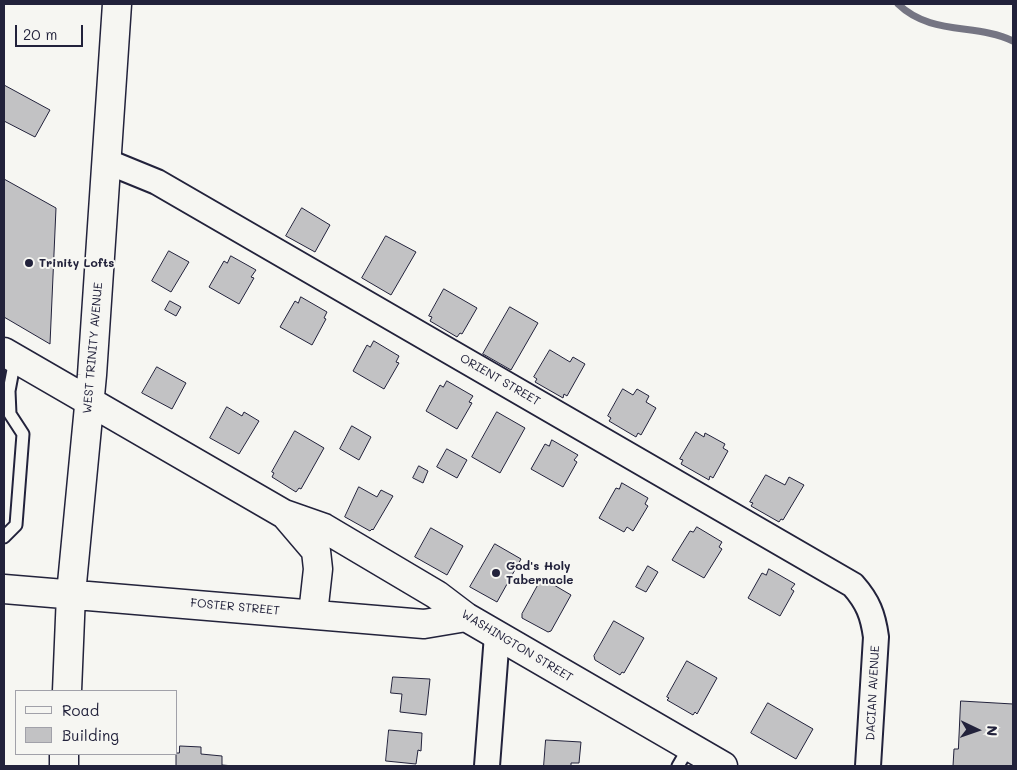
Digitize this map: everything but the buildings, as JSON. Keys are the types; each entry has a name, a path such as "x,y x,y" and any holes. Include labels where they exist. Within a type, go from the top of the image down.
{"street":[{"name":"WEST TRINITY AVENUE","path":"67,690 71,594 89,402 108,162 117,4"},
{"name":"ORIENT STREET","path":"108,162 157,182 854,585 866,600 874,620"},
{"name":"WASHINGTON STREET","path":"9,356 284,514 324,528 437,595 466,617 497,635 684,757 723,766"},
{"name":"WASHINGTON STREET","path":"284,514 309,540 316,552 318,569 313,614"},
{"name":"FOSTER STREET","path":"4,589 424,624 466,617"},
{"name":"DACIAN AVENUE","path":"868,766 876,637 874,620"},
{"path":"487,766 497,635"}],"lane":[{"path":"4,537 16,526 23,434 10,414 9,356"}],"waterway":[{"path":"898,4 911,14 925,21 984,32 1013,41"}],"place":[{"name":"Trinity Lofts","path":"29,263"},
{"name":"God's Holy Tabernacle","path":"496,573"}]}
